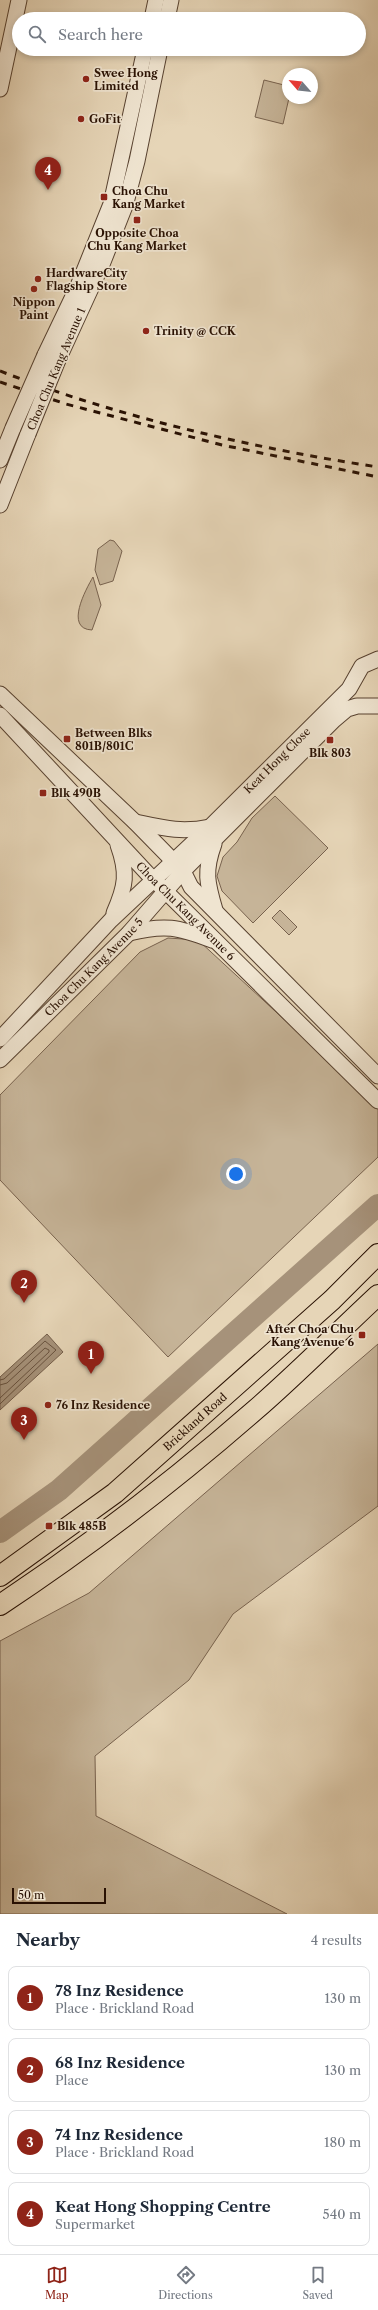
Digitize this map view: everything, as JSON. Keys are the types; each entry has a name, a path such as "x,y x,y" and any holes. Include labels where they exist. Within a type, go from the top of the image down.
{"main road":[{"name":"Brickland Road","path":"0,1576 115,1493 332,1300 378,1254"},
{"path":"0,1606 64,1563 176,1477 255,1410 378,1295"}],"street":[{"path":"16,12 19,0"},
{"path":"153,12 156,0"},
{"path":"168,12 171,0"},
{"path":"0,89 12,33"},
{"name":"Choa Chu Kang Avenue 1","path":"0,505 28,434 51,357 111,204 144,56"},
{"name":"Choa Chu Kang Avenue 1","path":"0,460 13,428 103,262 125,206 158,56"},
{"name":"Keat Hong Close","path":"213,833 349,689 362,666 378,659"},
{"name":"Choa Chu Kang Avenue 6","path":"0,694 135,822 178,866 191,888 378,1076"},
{"name":"Keat Hong Close","path":"178,866 347,709 357,706 378,706"},
{"name":"Choa Chu Kang Avenue 6","path":"0,715 153,880 378,1101"},
{"path":"135,822 171,830 213,833 207,869 210,892 216,914"},
{"path":"111,920 126,880 123,859 117,842"},
{"name":"Choa Chu Kang Avenue 5","path":"0,1039 111,920 153,880 178,866"},
{"name":"Choa Chu Kang Avenue 5","path":"0,1060 129,933 166,892 178,866"},
{"path":"129,933 152,928 178,928 217,942"}],"shaded area":[{"path":"264,80 282,84 282,104 288,104 283,124 255,117"},
{"path":"110,540 114,541 122,551 113,581 100,585 95,570 98,549"},
{"path":"93,577 101,605 92,630 84,628 79,623 78,616 82,599"},
{"path":"275,796 328,848 253,923 222,891 217,876 223,857 237,842 252,818"},
{"path":"280,910 297,927 289,935 272,918"},
{"path":"168,938 198,940 378,1106 378,1157 168,1357 0,1180 0,1095 140,952"},
{"path":"378,1344 378,1506 233,1614 189,1680 95,1756 96,1816 287,1914 0,1914 0,1641 89,1593"}],"water":[{"path":"47,1334 63,1352 0,1410 0,1377"}],"waterway":[{"path":"0,1532 59,1490 378,1205"}],"railway":[{"path":"0,371 45,388 138,417 234,440 378,467"},
{"path":"0,382 66,404 222,445 378,477"}],"place":[{"name":"Swee Hong Limited","path":"86,79"},
{"name":"GoFit","path":"81,119"},
{"name":"Keat Hong Shopping Centre","path":"48,190"},
{"name":"Choa Chu Kang Market","path":"104,197"},
{"name":"Opposite Choa Chu Kang Market","path":"137,220"},
{"name":"HardwareCity Flagship Store","path":"38,279"},
{"name":"Nippon Paint","path":"34,289"},
{"name":"Trinity @ CCK","path":"146,331"},
{"name":"Between Blks 801B/801C","path":"67,739"},
{"name":"Blk 803","path":"330,740"},
{"name":"Blk 490B","path":"43,793"},
{"name":"68 Inz Residence","path":"24,1303"},
{"name":"After Choa Chu Kang Avenue 6","path":"362,1335"},
{"name":"78 Inz Residence","path":"91,1374"},
{"name":"76 Inz Residence","path":"48,1405"},
{"name":"74 Inz Residence","path":"24,1440"},
{"name":"Blk 485B","path":"49,1526"}]}
